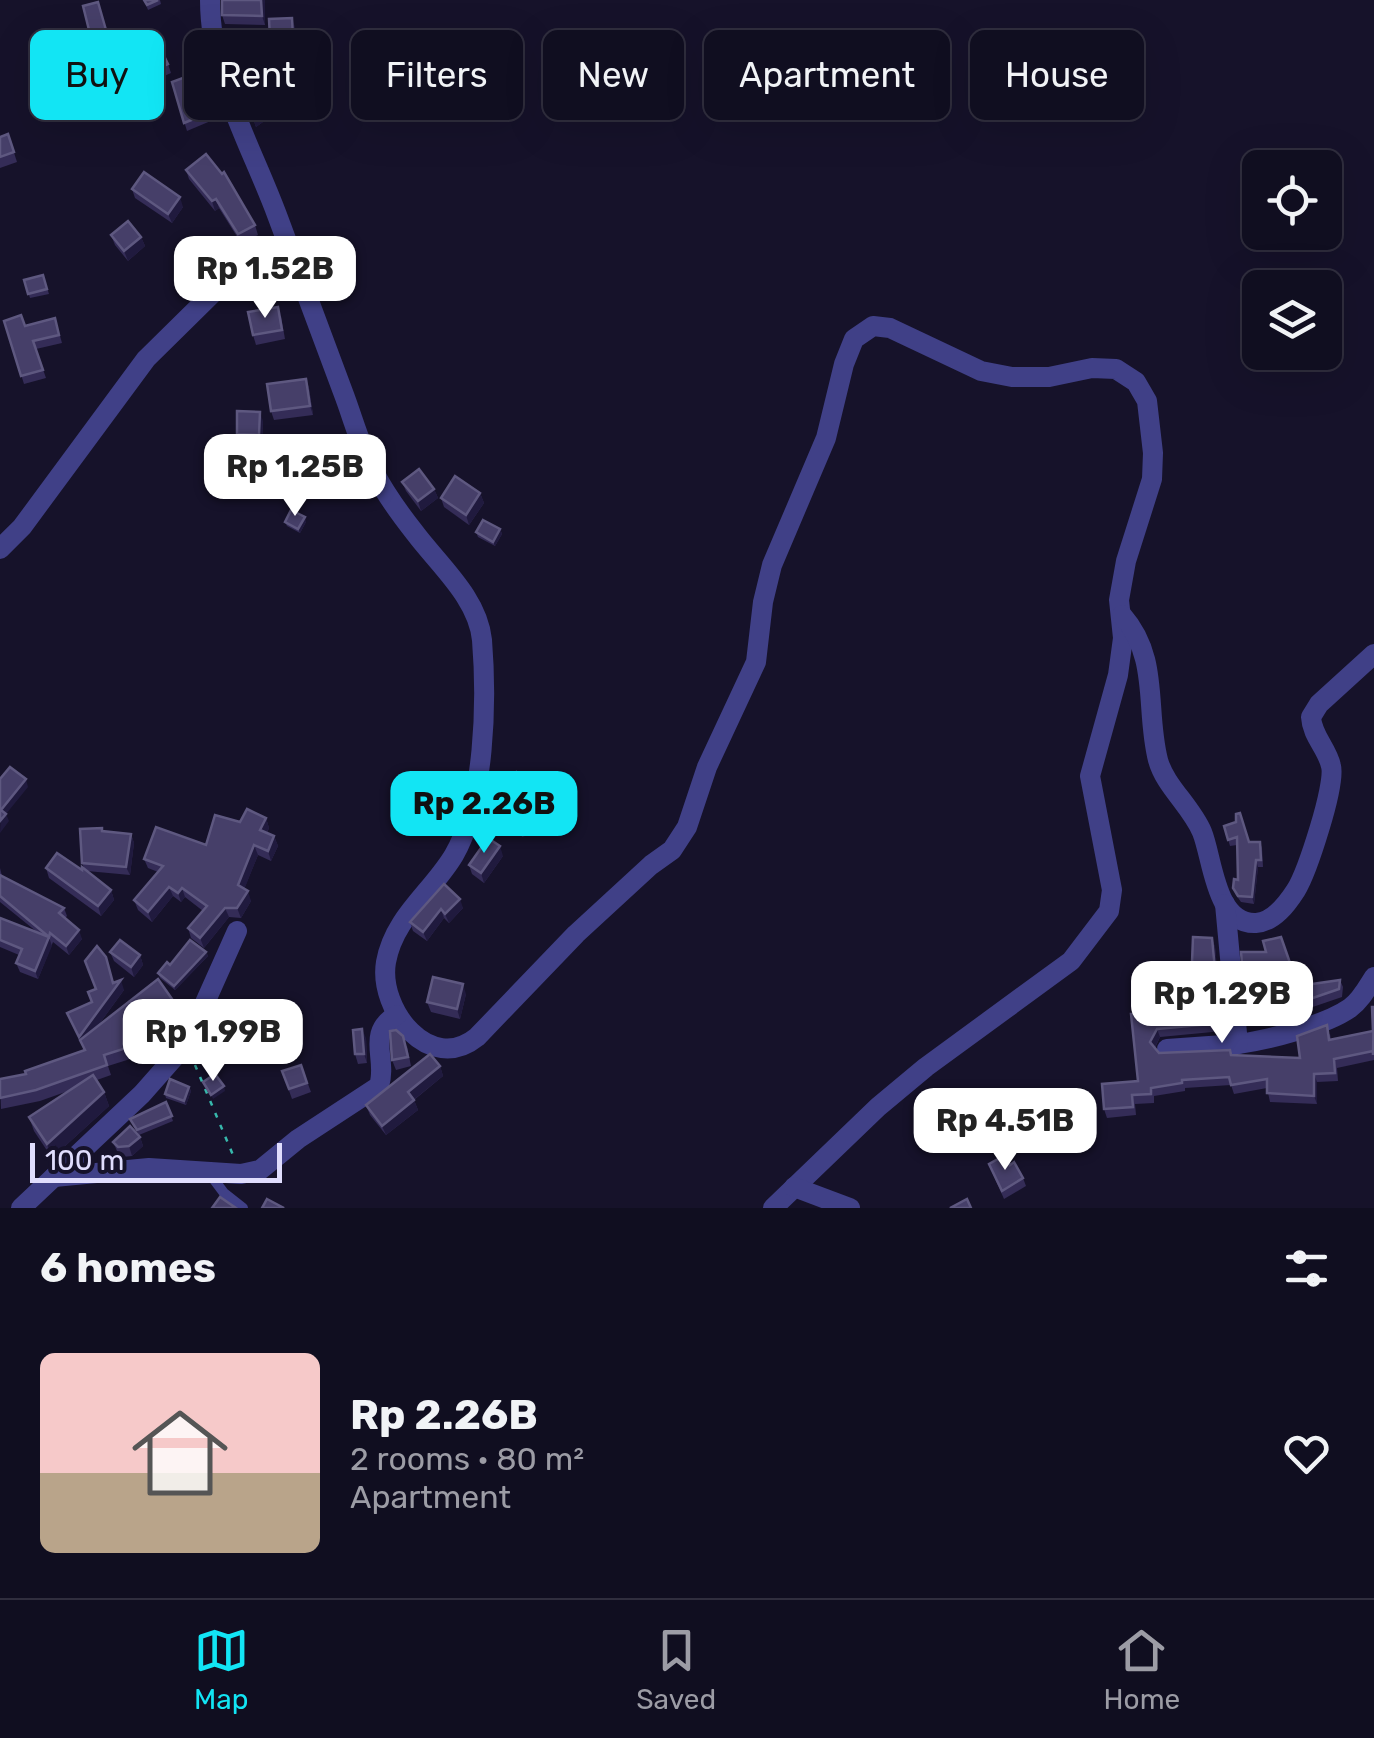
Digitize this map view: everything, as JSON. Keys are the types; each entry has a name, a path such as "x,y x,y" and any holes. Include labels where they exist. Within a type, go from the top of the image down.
{"street":[{"path":"193,0 210,7 222,79 372,469 412,530 468,599 482,634 484,681 477,792 468,827 452,858 403,920 393,939 385,976 396,1015 427,1044 450,1050 466,1046 576,934 672,850 686,827 706,767 756,662 762,602 772,565 826,438 844,364 854,339 862,331 873,326 890,328 981,370 1012,377 1048,378 1092,368 1116,369 1136,382 1148,402 1152,479 1126,560 1118,675 1090,776 1112,890 1108,911 1071,961 926,1067 878,1107 773,1208"},
{"path":"0,550 22,528 146,358 214,292 243,276 295,267"},
{"path":"1120,614 1134,628 1145,652 1160,767 1202,832 1225,904 1238,1044"},
{"path":"1225,904 1241,920 1266,921 1280,911 1301,882 1332,771 1311,717 1374,654"},
{"path":"21,1208 142,1094 187,1043 237,931"},
{"path":"1167,1049 1238,1044 1340,1014 1355,1004 1374,976"},
{"path":"54,1177 149,1168 241,1174 260,1170 343,1107 374,1091 382,1080 378,1035 385,1021 396,1015"},
{"path":"794,1187 850,1208"}],"lane":[{"path":"208,1172 224,1194 243,1208"}],"path":[{"path":"187,1043 241,1174"}],"building":[{"path":"222,0 261,0 262,16 222,15"},
{"path":"98,2 106,30 89,30 83,6"},
{"path":"292,18 293,30 270,30 269,19"},
{"path":"184,78 184,120 191,120 184,123 172,82"},
{"path":"8,134 14,152 0,157 0,137"},
{"path":"206,154 224,172 255,225 238,234 216,199 212,201 186,170"},
{"path":"144,172 180,197 168,214 132,189"},
{"path":"128,221 141,237 124,251 111,235"},
{"path":"43,275 47,289 28,294 24,280"},
{"path":"278,307 282,330 253,335 248,312"},
{"path":"21,315 25,326 55,318 59,335 33,341 43,370 21,376 4,321"},
{"path":"306,379 310,406 271,411 267,384"},
{"path":"237,411 260,412 259,435 237,434"},
{"path":"275,446 296,468 278,485 257,463"},
{"path":"419,469 434,489 418,501 402,482"},
{"path":"455,476 480,493 466,515 441,498"},
{"path":"291,510 305,517 298,529 285,522"},
{"path":"483,520 500,529 493,542 476,532"},
{"path":"10,767 26,779 1,810 6,814 0,821 0,779"},
{"path":"516,772 523,829 519,829 515,817 494,818 494,801 510,801 502,777"},
{"path":"446,785 447,804 422,805 421,786"},
{"path":"247,809 266,818 260,830 274,836 268,851 254,845 238,885 248,891 237,908 225,908 200,938 188,928 207,906 182,888 178,893 169,887 148,912 134,900 163,866 144,859 156,827 206,845 215,815 240,822"},
{"path":"1240,813 1249,842 1260,842 1261,860 1256,860 1252,897 1238,896 1233,888 1234,879 1238,880 1237,837 1228,840 1224,826 1236,822 1236,814"},
{"path":"102,828 131,834 126,867 82,863 80,829"},
{"path":"488,838 500,846 481,873 469,865"},
{"path":"57,853 111,890 98,906 46,868"},
{"path":"0,875 64,908 59,913 79,930 66,946 50,933 49,937 0,896"},
{"path":"444,884 460,899 445,914 441,909 423,932 410,922"},
{"path":"0,918 49,937 35,971 16,963 22,949 0,940"},
{"path":"1193,937 1212,938 1220,1023 1157,1029 1150,1042 1159,1053 1230,1050 1231,1055 1300,1058 1297,1036 1327,1025 1329,1040 1373,1031 1374,1007 1373,1055 1373,1051 1334,1059 1335,1073 1314,1074 1314,1096 1267,1093 1267,1079 1231,1085 1229,1077 1182,1080 1151,1088 1151,1094 1132,1095 1133,1107 1104,1109 1102,1084 1138,1081 1131,1014 1165,1010 1162,992 1191,988"},
{"path":"1281,937 1298,986 1340,980 1339,989 1257,1017 1255,1007 1246,1008 1241,952 1266,952 1263,941"},
{"path":"120,940 140,955 131,967 110,952"},
{"path":"190,940 206,952 174,986 158,973 167,962 170,965"},
{"path":"97,946 106,957 113,983 121,980 79,1037 67,1013 92,1002 88,992 96,989 85,961"},
{"path":"433,977 463,984 457,1009 427,1002"},
{"path":"158,979 179,1009 137,1037 139,1044 104,1055 107,1065 0,1098 0,1079 26,1074 25,1071 85,1050 80,1040"},
{"path":"362,1029 364,1054 355,1054 353,1030"},
{"path":"396,1030 403,1036 408,1057 392,1060 390,1031"},
{"path":"430,1054 440,1066 408,1092 414,1100 382,1126 366,1105"},
{"path":"301,1065 307,1083 289,1089 282,1071"},
{"path":"215,1074 224,1086 211,1095 203,1082"},
{"path":"93,1075 104,1092 47,1144 29,1117"},
{"path":"170,1079 189,1087 184,1101 165,1094"},
{"path":"166,1102 172,1116 137,1130 130,1119"},
{"path":"130,1126 140,1137 129,1146 118,1147 113,1142"},
{"path":"1005,1155 1023,1178 1002,1191 989,1164"},
{"path":"220,1197 236,1208 212,1208"},
{"path":"267,1199 284,1208 262,1208"},
{"path":"967,1199 971,1208 950,1208"}]}
